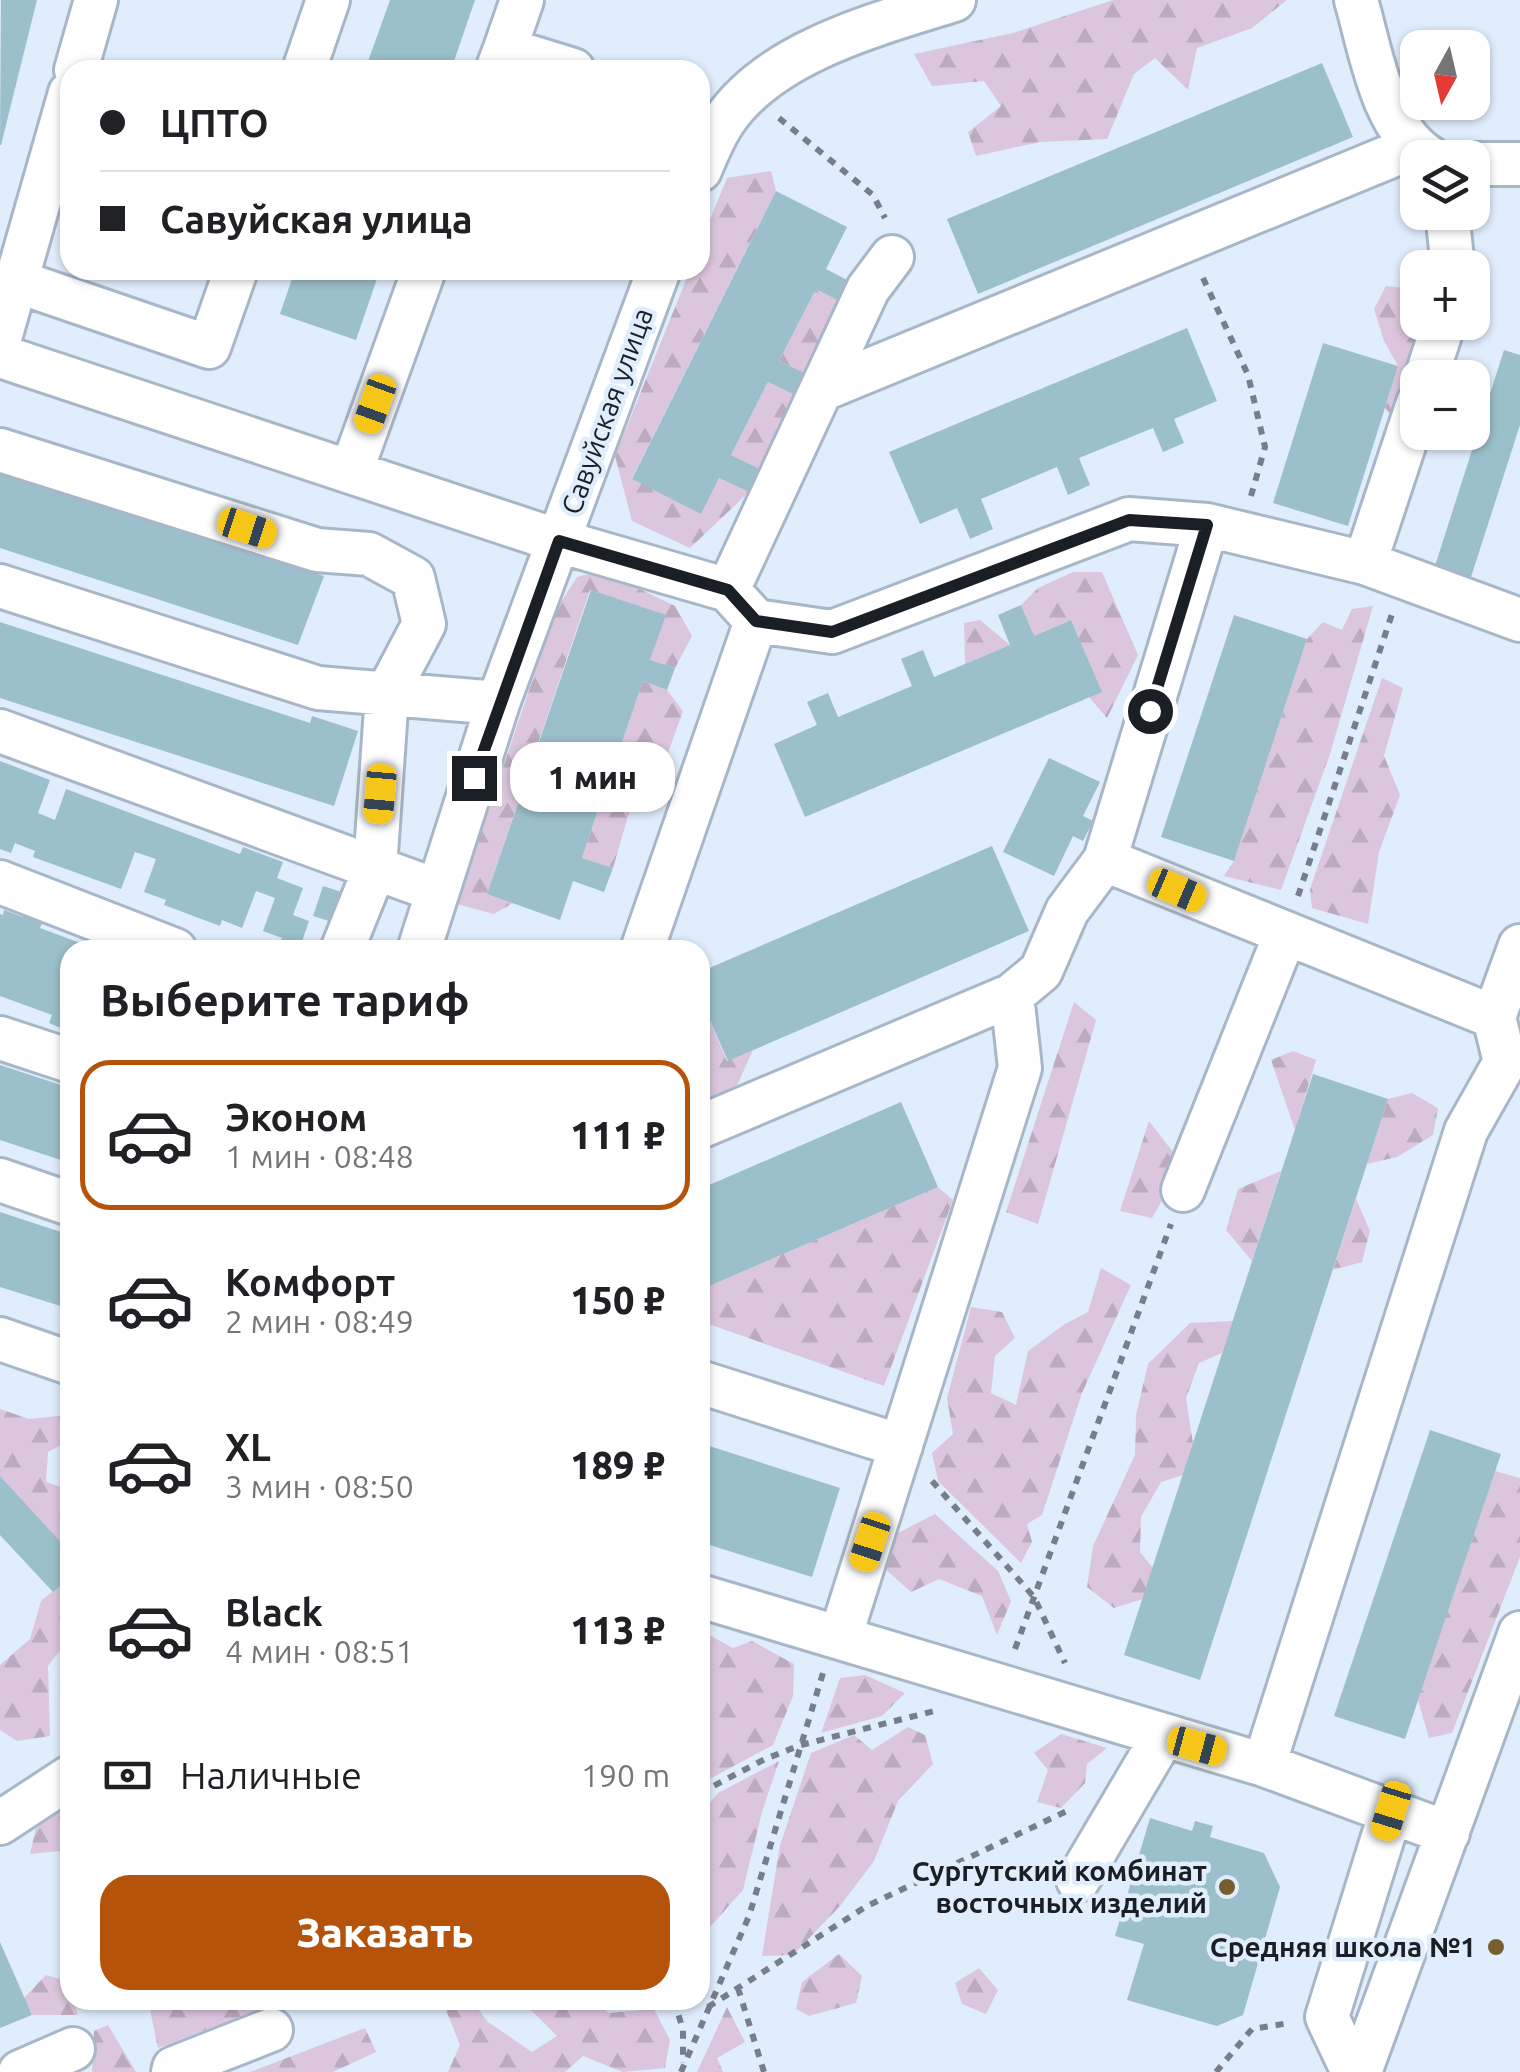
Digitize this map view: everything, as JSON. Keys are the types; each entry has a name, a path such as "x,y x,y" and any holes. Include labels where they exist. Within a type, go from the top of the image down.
{"street":[{"path":"79,60 96,0"},
{"path":"307,60 328,0"},
{"path":"501,59 522,0"},
{"path":"710,145 725,107 784,66 848,35 954,0"},
{"path":"1356,0 1387,104 1413,140"},
{"path":"0,338 60,128"},
{"path":"820,390 1185,240 1400,160"},
{"path":"1490,164 1520,164"},
{"path":"645,940 742,606 820,390 868,288 892,257"},
{"path":"16,281 210,347 233,280"},
{"path":"351,472 420,280"},
{"name":"Савуйская улица","path":"422,940 498,703 655,280"},
{"path":"0,356 559,541 742,606 832,632 1129,520 1224,529 1384,571 1520,620"},
{"path":"0,450 317,550 369,554 413,578 424,624 387,694 374,868 346,940"},
{"path":"1384,571 1408,450"},
{"path":"710,1123 1012,995 1042,971 1067,912 1106,860 1224,529"},
{"path":"0,586 318,688 498,703"},
{"path":"0,731 438,892"},
{"path":"1106,860 1494,1016"},
{"path":"0,882 149,940"},
{"path":"1183,1190 1285,935"},
{"path":"1264,1764 1466,1131 1513,1065 1494,1016 1520,946"},
{"path":"837,1637 1020,1068 1012,995"},
{"path":"0,1038 60,1058"},
{"path":"0,1180 60,1201"},
{"path":"2,1344 60,1361"},
{"path":"710,1385 901,1446"},
{"path":"710,1599 1264,1764 1448,1834"},
{"path":"1356,2072 1448,1834 1504,1726 1520,1633"},
{"path":"1078,1880 1163,1736"},
{"path":"0,1822 60,1783"},
{"path":"1356,2072 1327,2017 1391,1811"},
{"path":"174,2072 174,2068 271,2030"},
{"path":"20,2072 74,2049"}],"path":[{"path":"725,107 873,195 888,224 892,257"},
{"path":"1185,240 1248,374 1265,448 1224,529"},
{"path":"1285,935 1384,571"},
{"path":"710,1788 764,1759 801,1745 927,1713 1001,1687 1183,1190"},
{"path":"901,1446 1034,1597 1090,1714"},
{"path":"710,2003 750,1916 837,1637"},
{"path":"710,2006 867,1906 1072,1809"},
{"path":"738,1988 764,2072"},
{"path":"677,2010 683,2030 682,2071"},
{"path":"682,2071 707,2010"},
{"path":"1216,2072 1252,2029 1327,2017"}],"green space":[{"path":"1113,0 1287,0 1252,28 1197,48 1188,90 1155,58 1134,74 1107,139 1040,142 976,156 968,132 1001,106 984,81 932,86 914,54 1013,33"},
{"path":"771,171 776,191 632,478 701,513 719,478 749,492 690,548 632,521 615,456 686,280 710,280 710,220 727,178"},
{"path":"1386,286 1400,287 1400,340 1424,340 1419,356 1400,360 1400,410 1396,420 1385,408 1398,366 1384,341 1374,309"},
{"path":"816,289 839,301 805,373 779,361"},
{"path":"768,382 795,395 760,469 731,455"},
{"path":"602,571 675,606 692,636 675,668 650,660 665,615 590,590 487,894 513,903 494,914 457,904 556,610 577,577"},
{"path":"1073,572 1102,572 1138,655 1107,718 1089,697 1101,691 1071,620 1034,636 1021,605 1038,588"},
{"path":"1373,606 1330,754 1281,890 1224,876 1234,861 1307,639 1323,622 1342,630 1352,609"},
{"path":"980,620 1010,645 965,664 964,623"},
{"path":"1382,678 1403,688 1384,756 1400,795 1379,852 1368,924 1312,908 1310,889"},
{"path":"643,681 667,690 683,711 668,753 644,766 617,757"},
{"path":"608,780 636,789 613,868 582,858"},
{"path":"1074,1002 1096,1020 1038,1224 1006,1212"},
{"path":"710,1021 727,1061 753,1050 735,1090 710,1101"},
{"path":"1293,1051 1316,1060 1295,1130 1271,1060"},
{"path":"1412,1093 1438,1108 1433,1135 1397,1157 1367,1164 1388,1099"},
{"path":"1149,1121 1173,1152 1164,1197 1152,1218 1120,1211"},
{"path":"1281,1171 1252,1261 1226,1230 1238,1189"},
{"path":"938,1187 953,1200 884,1386 710,1325 710,1286"},
{"path":"1356,1199 1370,1231 1362,1262 1333,1270"},
{"path":"1101,1268 1131,1285 1082,1393 1042,1515 1027,1524 1032,1542 1021,1563 938,1481 932,1453 953,1434 947,1398 971,1307 1002,1312 1015,1338 995,1356 991,1393 1016,1405 1028,1351 1088,1312"},
{"path":"1233,1321 1222,1353 1199,1363 1186,1398 1193,1443 1183,1475 1161,1482 1141,1517 1140,1552 1153,1568 1143,1599 1114,1608 1087,1587 1093,1546 1135,1455 1136,1415 1148,1364 1190,1323"},
{"path":"0,1409 29,1419 60,1416 60,1445 48,1452 46,1482 60,1487 60,1541 0,1477"},
{"path":"1495,1471 1520,1478 1520,1557 1452,1733 1429,1738 1418,1700"},
{"path":"935,1514 998,1571 1011,1601 997,1635 982,1596 939,1579 911,1592 884,1568 894,1535"},
{"path":"60,1585 60,1650 48,1666 50,1736 17,1741 0,1730 0,1665 30,1639 41,1601"},
{"path":"710,1635 733,1648 752,1641 794,1664 793,1696 773,1745 710,1779"},
{"path":"865,1675 905,1693 882,1716 821,1733 840,1678"},
{"path":"908,1727 925,1735 933,1764 898,1801 874,1861 840,1906 793,1955 762,1956 780,1845 811,1753 854,1735 872,1750"},
{"path":"1061,1734 1107,1748 1087,1764 1085,1783 1061,1808 1037,1802 1048,1770 1034,1753"},
{"path":"779,1761 743,1890 710,1927 710,1803 718,1793"},
{"path":"60,1810 60,1851 30,1854 36,1828"},
{"path":"839,1954 862,1976 856,2003 809,2016 796,2009 802,1982"},
{"path":"979,1968 998,1990 986,2014 962,2004 955,1983"},
{"path":"46,1975 60,1979 60,2010 76,2010 78,2015 32,2015 24,1998"},
{"path":"727,2007 745,2042 717,2058 723,2072 697,2072"},
{"path":"150,2010 257,2010 158,2048"},
{"path":"446,2010 479,2010 488,2022 532,2052 557,2036 531,2010 655,2010 670,2040 665,2068 623,2072 583,2056 565,2072 448,2072 460,2045"},
{"path":"108,2025 136,2072 92,2072 94,2031"},
{"path":"365,2028 376,2052 333,2072 250,2072"}],"building":[{"path":"1,0 37,0 0,145"},
{"path":"390,0 475,0 454,60 369,60"},
{"path":"1322,63 1353,137 978,294 947,219"},
{"path":"776,191 847,227 826,269 849,281 839,301 816,289 779,361 805,373 795,395 768,382 731,455 760,469 749,492 719,478 701,514 632,479"},
{"path":"292,280 377,280 356,340 280,314"},
{"path":"1187,328 1217,401 1174,419 1184,443 1163,452 1153,428 1079,458 1090,485 1068,495 1057,467 981,499 993,529 970,539 957,508 920,524 889,452"},
{"path":"1323,343 1398,366 1348,526 1273,503"},
{"path":"1504,350 1520,355 1520,425 1471,577 1435,566 1472,450 1490,450 1490,394"},
{"path":"0,472 324,576 298,645 0,548"},
{"path":"591,590 666,615 650,660 675,668 667,690 643,681 617,757 644,766 636,789 608,780 582,858 613,868 604,892 573,881 560,920 487,894"},
{"path":"1021,605 1034,636 1071,620 1102,692 805,817 774,744 817,725 807,702 828,693 838,717 912,686 901,659 923,650 934,677 1010,645 998,615"},
{"path":"1234,615 1307,639 1234,861 1161,837"},
{"path":"0,622 310,723 312,716 358,731 334,806 0,698"},
{"path":"1049,758 1100,782 1083,816 1093,821 1083,841 1073,836 1054,876 1003,852"},
{"path":"0,761 50,780 38,813 55,820 66,789 240,854 243,847 283,862 277,878 303,888 293,915 309,921 302,940 281,940 263,931 275,898 256,891 242,928 222,920 220,926 164,905 166,900 144,892 156,859 135,852 121,889 33,857 35,851 15,843 11,853 0,849"},
{"path":"992,846 1029,931 728,1061 710,1020 710,968"},
{"path":"323,886 342,892 332,922 313,916"},
{"path":"4,910 23,917 25,912 44,919 40,928 72,940 60,940 60,1028 49,1023 52,1015 0,996 0,914"},
{"path":"0,1065 60,1085 60,1160 0,1140"},
{"path":"1313,1074 1388,1099 1200,1680 1124,1655"},
{"path":"901,1102 938,1187 710,1286 710,1185"},
{"path":"0,1212 60,1232 60,1306 0,1287"},
{"path":"1430,1430 1501,1454 1405,1739 1334,1716"},
{"path":"710,1446 840,1488 812,1577 710,1545"},
{"path":"0,1476 60,1541 60,1586 53,1592 0,1535"},
{"path":"1150,1818 1192,1831 1195,1821 1213,1826 1210,1837 1264,1853 1280,1887 1243,2015 1217,2026 1127,2000 1144,1944 1115,1936"},
{"path":"0,1942 32,2015 0,2028"}],"place":[{"name":"Сургутский комбинат восточных изделий","path":"1227,1887"},
{"name":"Средняя школа №1","path":"1496,1947"}],"route":[{"path":"474,778 559,541 728,590 756,621 832,632 1129,520 1207,525 1150,711"}]}
